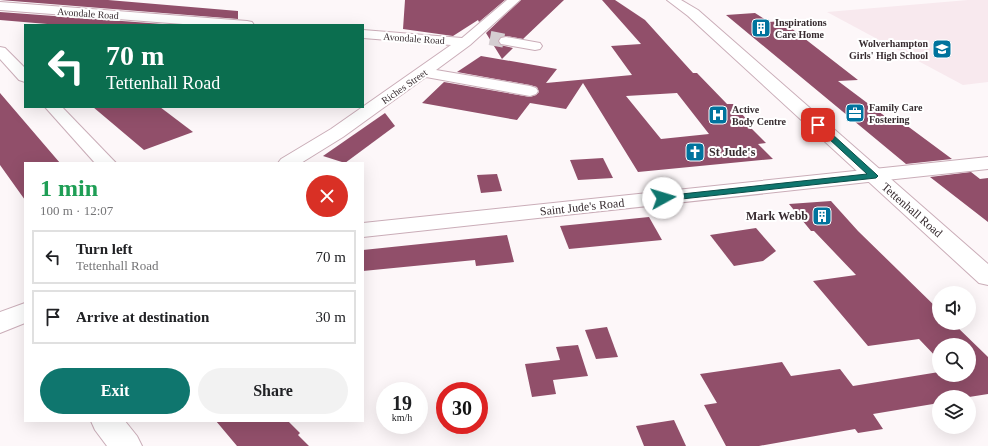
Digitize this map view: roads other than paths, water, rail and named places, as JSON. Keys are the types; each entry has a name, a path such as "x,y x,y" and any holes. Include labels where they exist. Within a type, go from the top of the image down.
{"main road":[{"name":"Riches Street","path":"290,162 338,133 469,39 514,0"},
{"name":"Tettenhall Road","path":"673,0 693,13 988,277"},
{"name":"Avondale Road","path":"0,6 234,24"},
{"name":"Avondale Road","path":"364,34 469,39 490,38"},
{"path":"506,41 534,46"},
{"path":"0,51 24,77"},
{"path":"423,72 530,91"},
{"path":"54,108 105,162"},
{"name":"Saint Jude's Road","path":"364,230 988,163"},
{"path":"0,323 24,312"},
{"path":"107,422 126,446"}],"tunnel":[{"path":"490,38 506,41"}],"place":[{"name":"Inspirations Care Home","path":"761,28"},
{"name":"Wolverhampton Girls' High School","path":"942,49"},
{"name":"Family Care Fostering","path":"855,113"},
{"name":"Active Body Centre","path":"718,115"},
{"name":"St Jude's","path":"695,152"},
{"name":"Mark Webb","path":"822,216"}]}
